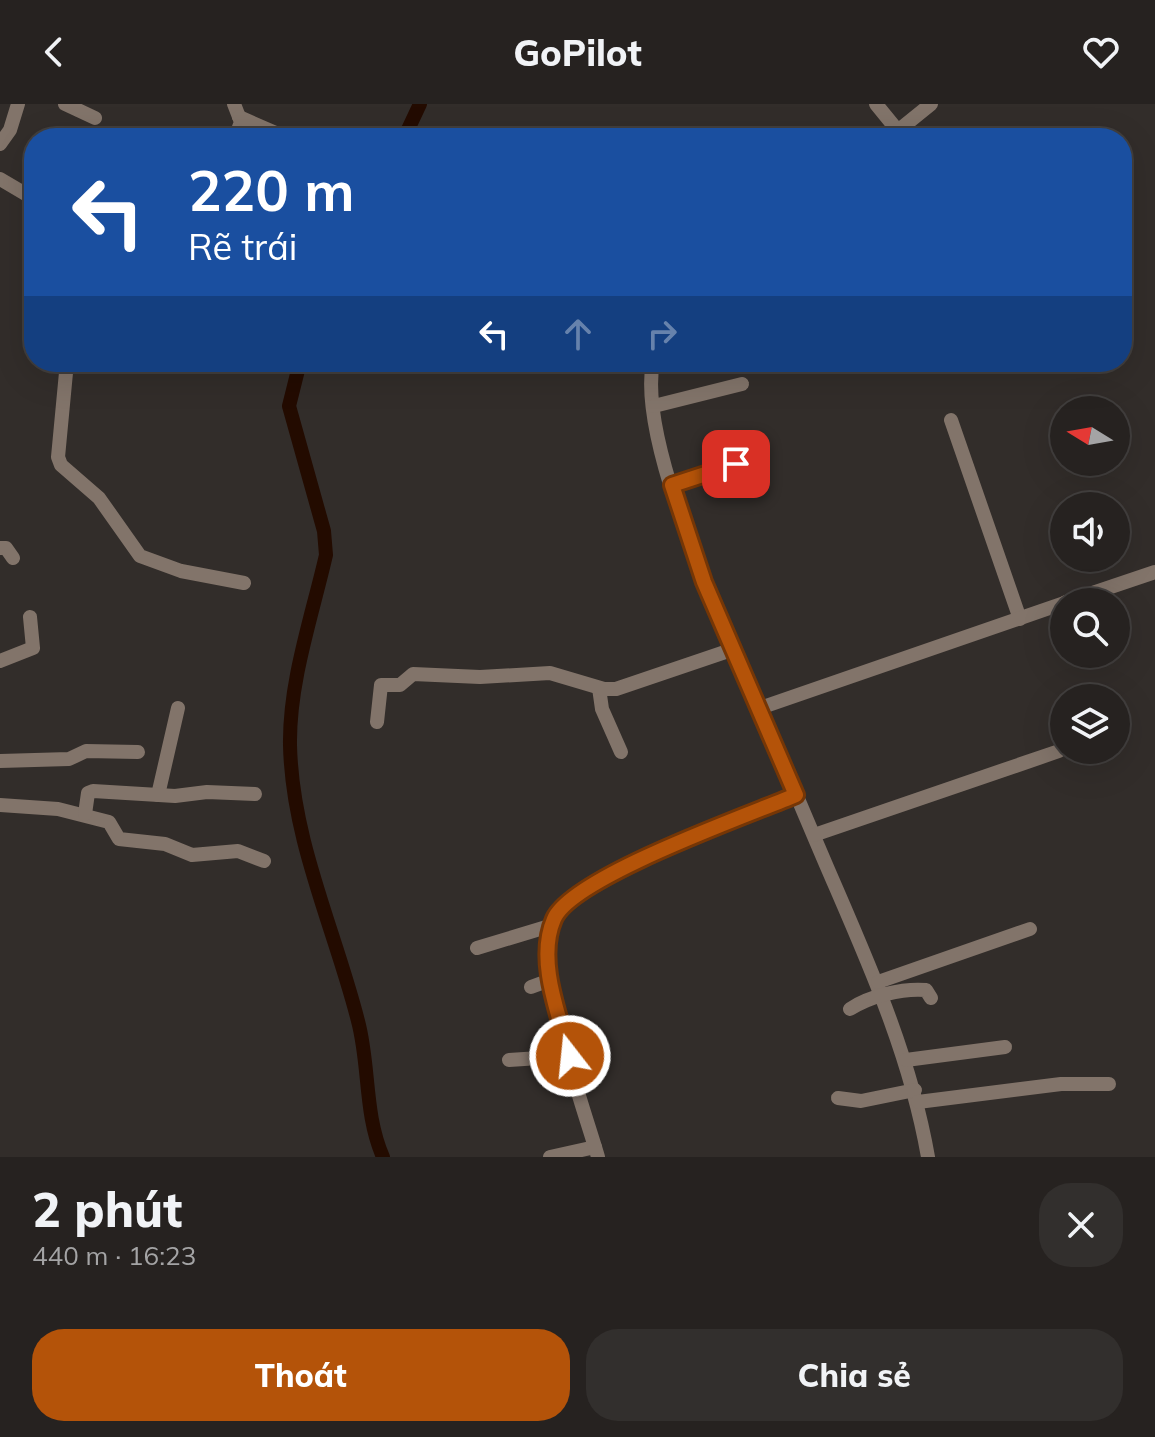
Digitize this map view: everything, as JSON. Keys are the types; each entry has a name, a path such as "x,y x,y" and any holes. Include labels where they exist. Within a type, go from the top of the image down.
{"street":[{"path":"0,144 10,130 18,104"},
{"path":"65,104 95,118"},
{"path":"876,104 890,128"},
{"path":"901,128 931,104"},
{"path":"236,111 268,128"},
{"path":"0,179 24,193"},
{"path":"66,372 58,457 61,465 99,498 140,556 181,571 244,583"},
{"path":"653,372 654,406 672,485 704,582 878,982 917,1096 928,1157"},
{"path":"654,406 742,384"},
{"path":"951,420 1020,619"},
{"path":"672,485 736,464"},
{"path":"0,548 6,548 13,558"},
{"path":"1114,588 1155,572"},
{"path":"760,708 1050,608"},
{"path":"0,661 33,648 30,617"},
{"path":"377,722 382,685 400,685 413,674 480,677 550,673 599,688 616,689 734,649"},
{"path":"599,688 602,709 621,752"},
{"path":"158,795 178,708"},
{"path":"0,761 69,759 86,751 138,752"},
{"path":"814,835 1050,754"},
{"path":"85,814 89,792 255,794"},
{"path":"550,1157 596,1152 550,980 553,925 569,900 613,872 796,795"},
{"path":"0,805 85,814 112,824 119,839 165,844 192,855 238,851 264,861"},
{"path":"477,948 553,925"},
{"path":"878,982 1030,929"},
{"path":"531,987 550,980"},
{"path":"850,1009 863,1001 921,990 929,992 931,998"},
{"path":"906,1060 1005,1047"},
{"path":"509,1060 570,1056"},
{"path":"838,1098 855,1102 1061,1084 1109,1084"}],"waterway":[{"path":"409,128 420,104"},
{"path":"298,372 289,406 324,531 326,555 293,697 290,745 293,781 306,851 358,1021 373,1124 383,1157"}],"route":[{"path":"570,1056 550,980 549,945 554,918 569,900 613,872 796,795 704,582 672,485 715,468 736,464"}]}
